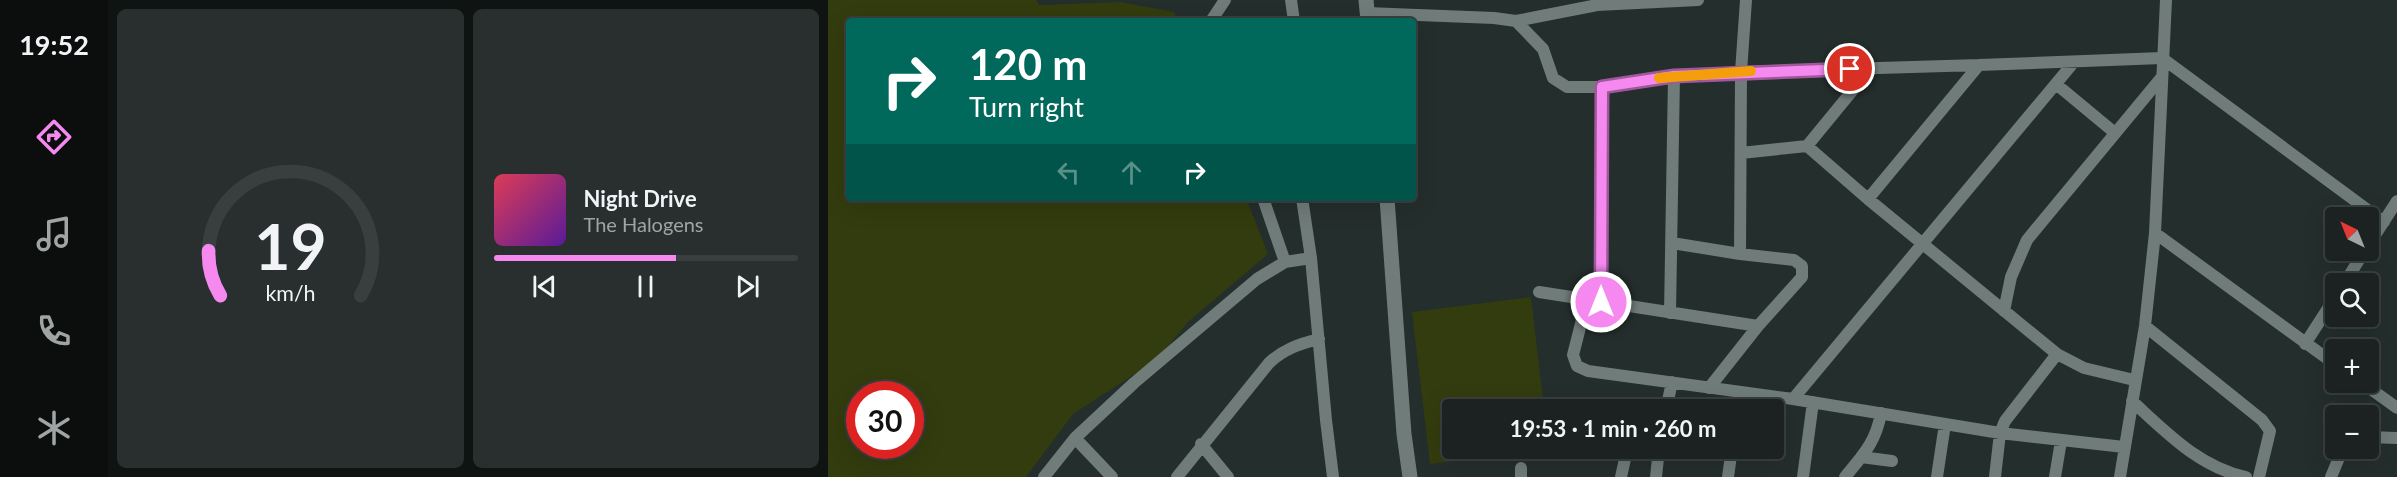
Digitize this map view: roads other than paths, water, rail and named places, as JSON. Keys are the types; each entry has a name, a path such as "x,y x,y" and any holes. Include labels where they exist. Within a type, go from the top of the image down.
{"street":[{"path":"1213,18 1225,0"},
{"path":"1291,0 1293,18"},
{"path":"1367,11 1516,21 1598,5 1698,0"},
{"path":"1740,254 1742,72 1746,0"},
{"path":"2120,477 2134,380 2145,326 2155,232 2166,0"},
{"path":"1516,21 1543,49 1553,78 1567,87 1602,87 1674,76 1742,72 1979,66 2162,58 2384,222"},
{"path":"1793,399 2074,62"},
{"path":"1868,199 1979,66"},
{"path":"1741,153 1808,146 1871,68"},
{"path":"1670,313 1674,76"},
{"path":"2004,311 2012,277 2027,240 2161,78"},
{"path":"2056,84 2115,133"},
{"path":"1601,302 1602,87"},
{"path":"1808,146 1923,245 2057,354 2084,368 2134,380"},
{"path":"1264,201 1285,262"},
{"path":"1302,201 1311,258 1333,477"},
{"path":"1387,201 1404,434 1410,477"},
{"path":"2379,230 2397,201"},
{"path":"2155,232 2325,358"},
{"path":"1672,243 1794,260 1802,266 1802,277 1758,326 1709,388"},
{"path":"1044,477 1075,438 1134,383 1257,279 1285,262 1311,258"},
{"path":"1539,292 1758,326"},
{"path":"1587,300 1573,355 1577,366 1588,371 1813,402 2000,433 2124,447"},
{"path":"2305,344 2325,313"},
{"path":"2145,326 2262,420 2270,431 2259,477"},
{"path":"1176,477 1201,444 1280,353 1293,346 1319,339"},
{"path":"1995,477 2000,433 2011,410 2057,354"},
{"path":"1668,399 1672,382"},
{"path":"1738,399 1739,392"},
{"path":"2376,393 2397,408"},
{"path":"2132,400 2181,447 2228,473 2246,477"},
{"path":"1803,477 1813,402"},
{"path":"1845,477 1872,444 1878,432 1881,413"},
{"path":"1937,477 1945,424"},
{"path":"2379,437 2397,438"},
{"path":"1075,438 1112,477"},
{"path":"2055,477 2061,441"},
{"path":"1201,444 1228,477"},
{"path":"1861,457 1892,461"},
{"path":"1621,477 1625,459"},
{"path":"1656,477 1658,459"},
{"path":"1728,477 1730,459"},
{"path":"2331,477 2338,459"}]}
